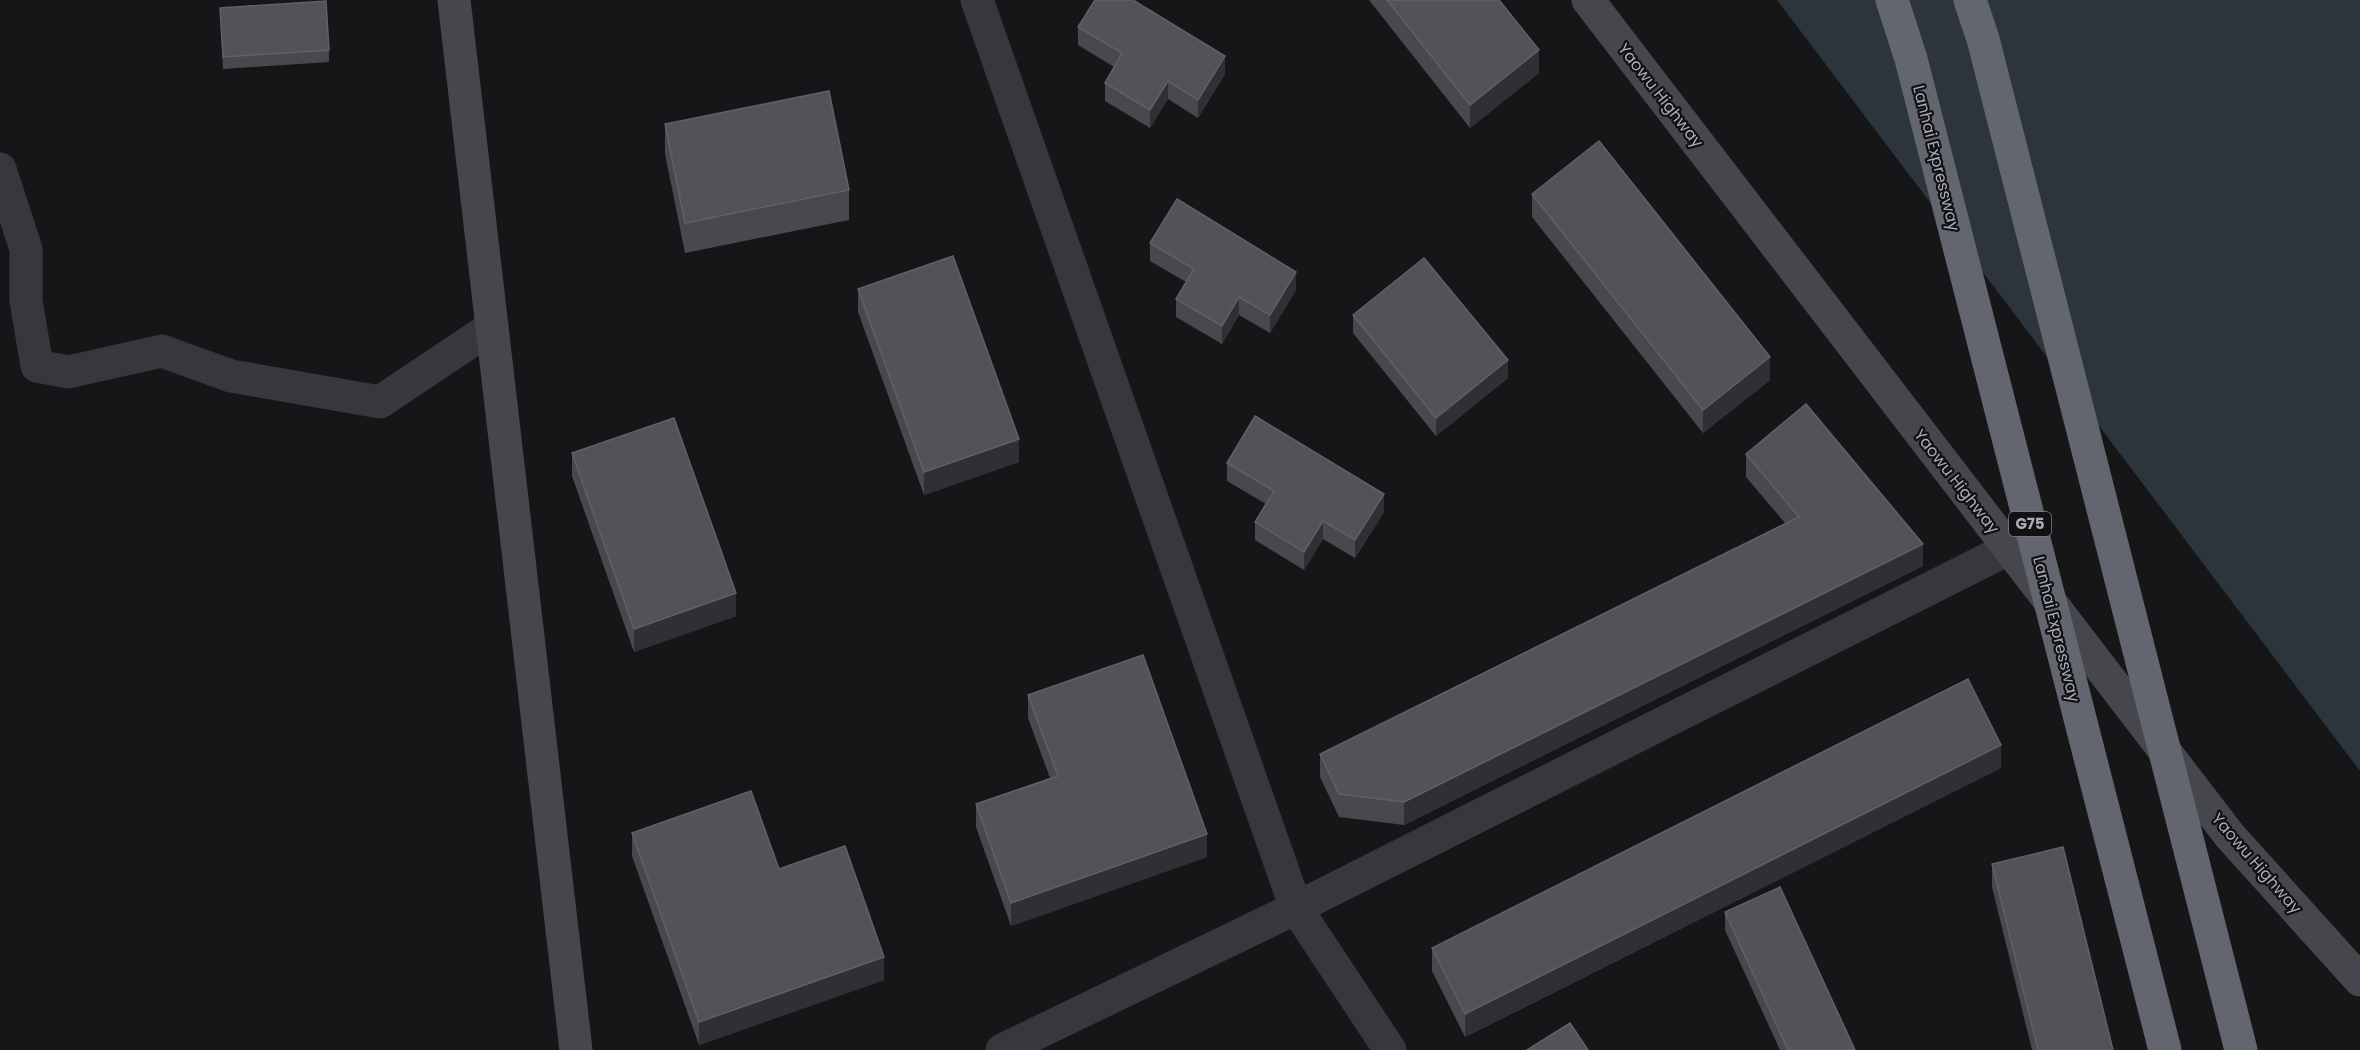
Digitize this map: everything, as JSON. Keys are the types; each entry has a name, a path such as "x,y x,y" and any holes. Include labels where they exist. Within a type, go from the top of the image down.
{"highway":[{"name":"Lanhai Expressway","path":"1892,0 1911,59 2165,1050"},
{"path":"1970,0 1983,39 2241,1050"}],"main road":[{"path":"454,0 576,1050"},
{"name":"Yaowu Highway","path":"1588,0 2230,836 2360,980"}],"street":[{"path":"977,0 1296,908 1390,1050"},
{"path":"0,169 26,249 26,301 37,366 68,372 162,351 231,376 380,402 492,327"},
{"path":"1002,1050 1296,908 2010,548"}],"shaded area":[{"path":"1777,0 2360,0 2360,771"}],"building":[{"path":"1095,0 1133,0 1225,56 1198,100 1168,81 1150,110 1105,83 1122,53 1078,27"},
{"path":"1387,0 1499,0 1539,50 1470,105"},
{"path":"326,1 329,50 223,57 220,8"},
{"path":"829,91 849,190 685,223 665,124"},
{"path":"1599,141 1770,357 1703,410 1532,194"},
{"path":"1177,199 1296,272 1270,315 1239,297 1222,326 1176,299 1194,269 1150,243"},
{"path":"953,256 1019,439 924,472 858,289"},
{"path":"1424,258 1508,360 1436,418 1353,315"},
{"path":"1806,404 1923,544 1404,802 1339,794 1320,754 1799,517 1746,454"},
{"path":"1255,416 1384,494 1355,540 1323,521 1304,552 1255,522 1274,491 1227,463"},
{"path":"674,418 736,593 634,629 572,453"},
{"path":"1143,655 1207,834 1011,903 976,804 1058,776 1028,695"},
{"path":"1968,679 2001,745 1465,1014 1432,948"},
{"path":"751,791 779,869 845,846 884,957 699,1022 632,833"},
{"path":"2063,847 2113,1050 2038,1050 1992,864"},
{"path":"1780,887 1855,1050 1788,1050 1725,912"},
{"path":"1570,1023 1588,1050 1527,1050"}]}
